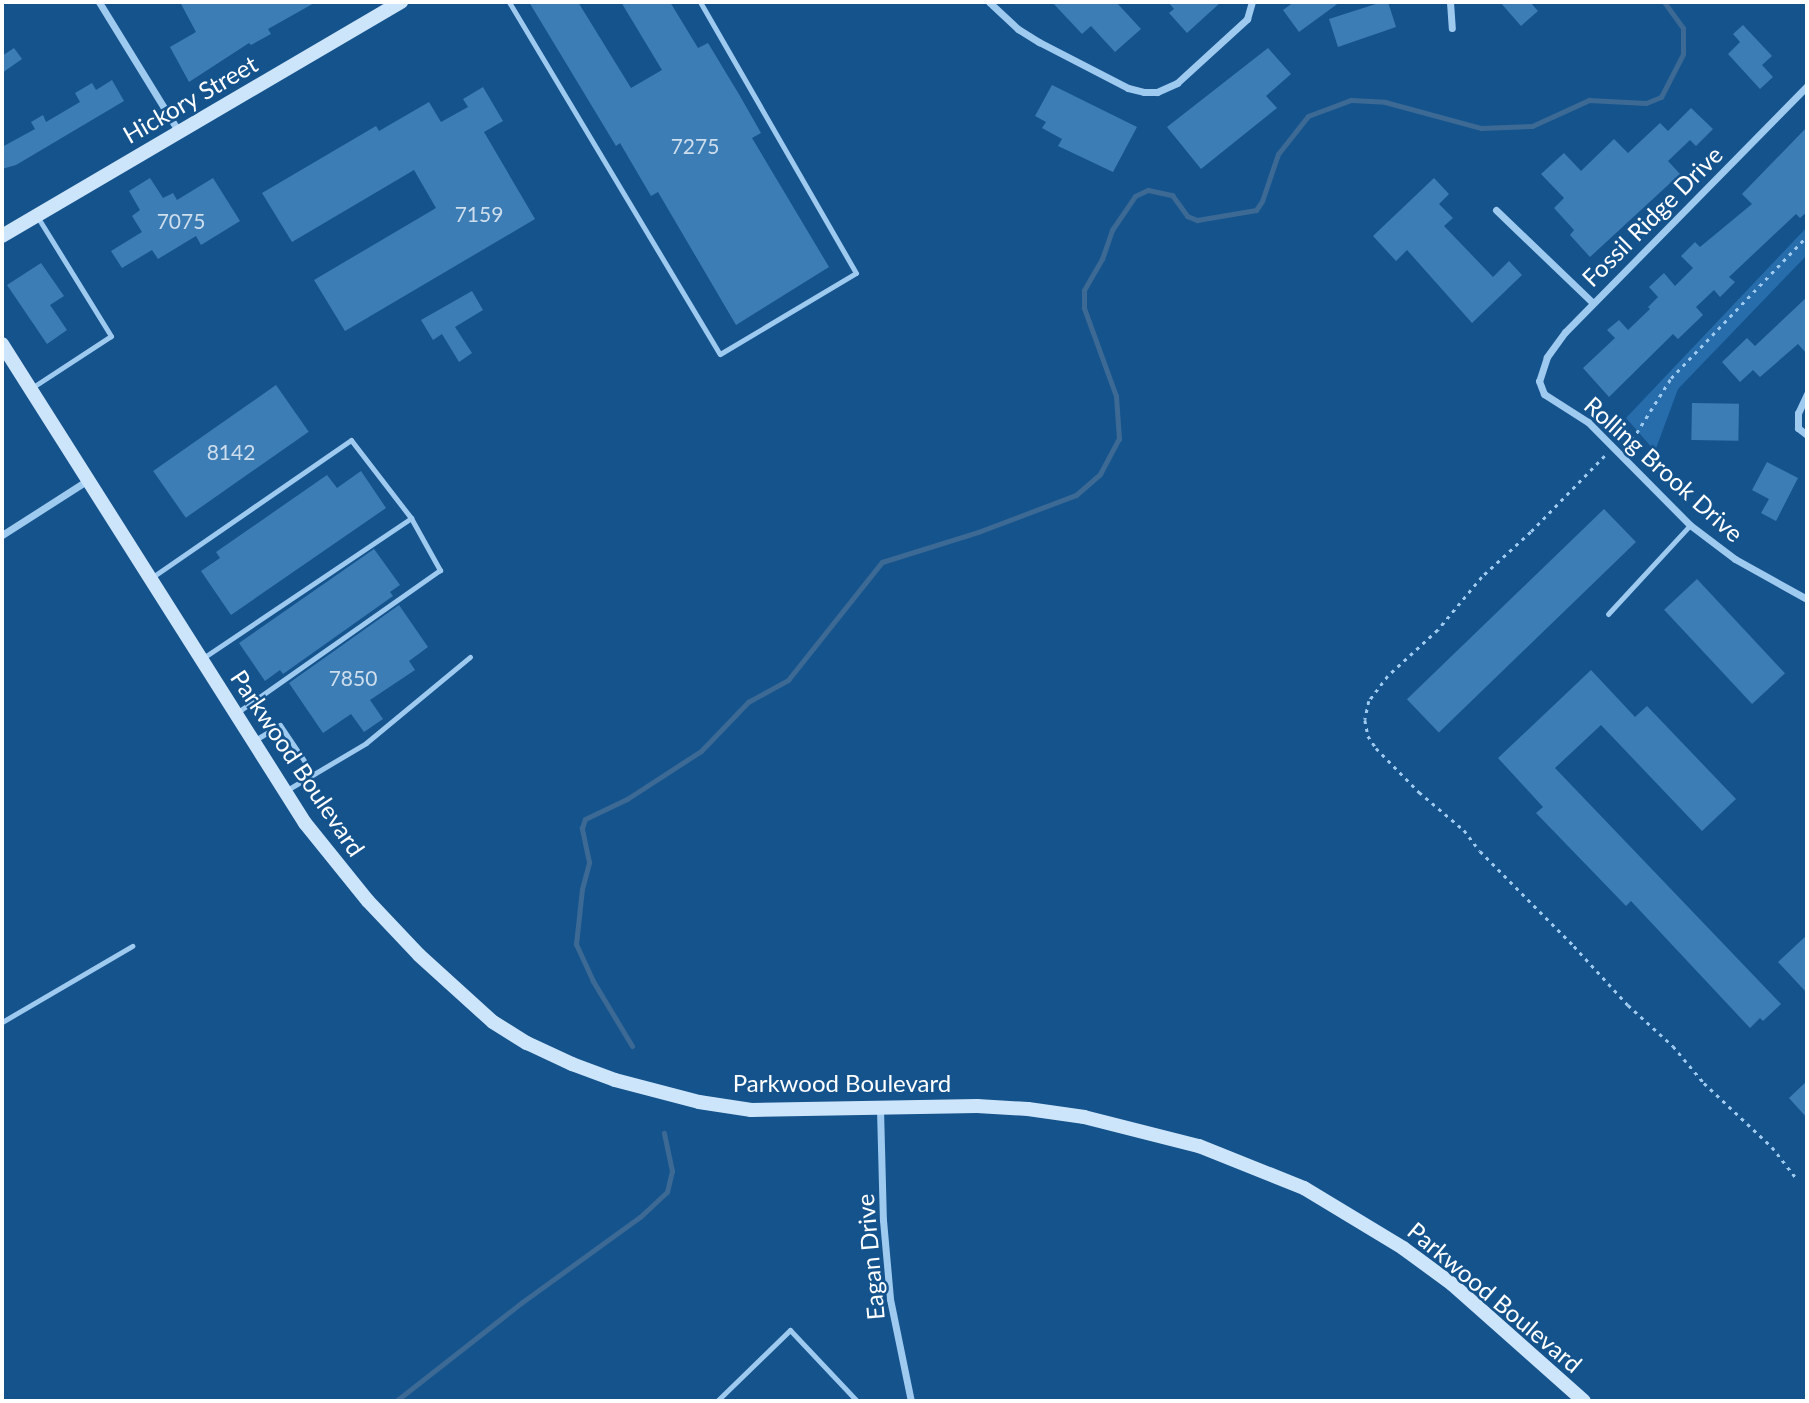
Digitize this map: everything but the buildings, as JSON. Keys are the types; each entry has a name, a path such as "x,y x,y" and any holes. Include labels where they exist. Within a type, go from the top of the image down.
{"main road":[{"name":"Hickory Street","path":"2,236 401,2"},
{"name":"Parkwood Boulevard","path":"2,344 284,792 339,868 419,955 462,997 493,1022 527,1043 615,1080 699,1101 751,1110 977,1106 1084,1117 1199,1146 1304,1188 1403,1248 1452,1284 1584,1401"}],"street":[{"path":"99,2 179,132"},
{"path":"989,2 1006,20 1040,42 1128,88 1157,92 1177,83 1247,19 1252,2"},
{"path":"1450,2 1452,28"},
{"name":"Fossil Ridge Drive","path":"1539,382 1555,344 1807,86"},
{"path":"1496,209 1593,303"},
{"name":"Rolling Brook Drive","path":"1539,382 1544,394 1588,422 1690,525 1735,559 1807,599"},
{"path":"1807,394 1798,413 1798,428 1807,435"},
{"path":"2,535 88,480"},
{"name":"Eagan Drive","path":"880,1108 883,1220 890,1299 911,1401"}],"lane":[{"path":"509,2 720,354 856,273 700,2"},
{"path":"30,389 111,336 36,216"},
{"path":"150,579 351,440 411,519 440,570 235,714"},
{"path":"201,659 411,519"},
{"path":"1608,614 1690,525"},
{"path":"284,792 366,743 470,657"},
{"path":"253,742 280,725 313,774"},
{"path":"2,1022 132,946"},
{"path":"717,1401 790,1330 857,1401"}],"path":[{"path":"1797,1179 1772,1147 1703,1083 1672,1046 1488,860 1464,830 1419,792 1376,748 1368,736 1365,720 1369,701 1388,676 1438,629 1482,577 1605,457 1632,440 1671,378 1807,236"}],"shaded area":[{"path":"1807,227 1807,255 1678,389 1655,451 1626,418"}],"waterway":[{"path":"632,1046 593,981 576,944 582,889 589,862 582,828 585,819 627,799 701,751 748,702 788,680 882,562 978,532 1076,495 1100,474 1119,439 1116,396 1084,308 1084,290 1102,259 1112,230 1135,196 1148,190 1172,195 1187,216 1197,220 1256,210 1262,201 1278,154 1308,116 1351,100 1385,102 1481,128 1532,126 1589,100 1646,103 1661,97 1683,54 1683,28 1664,2"},
{"path":"396,1401 521,1303 640,1217 667,1192 672,1171 664,1133"}]}
